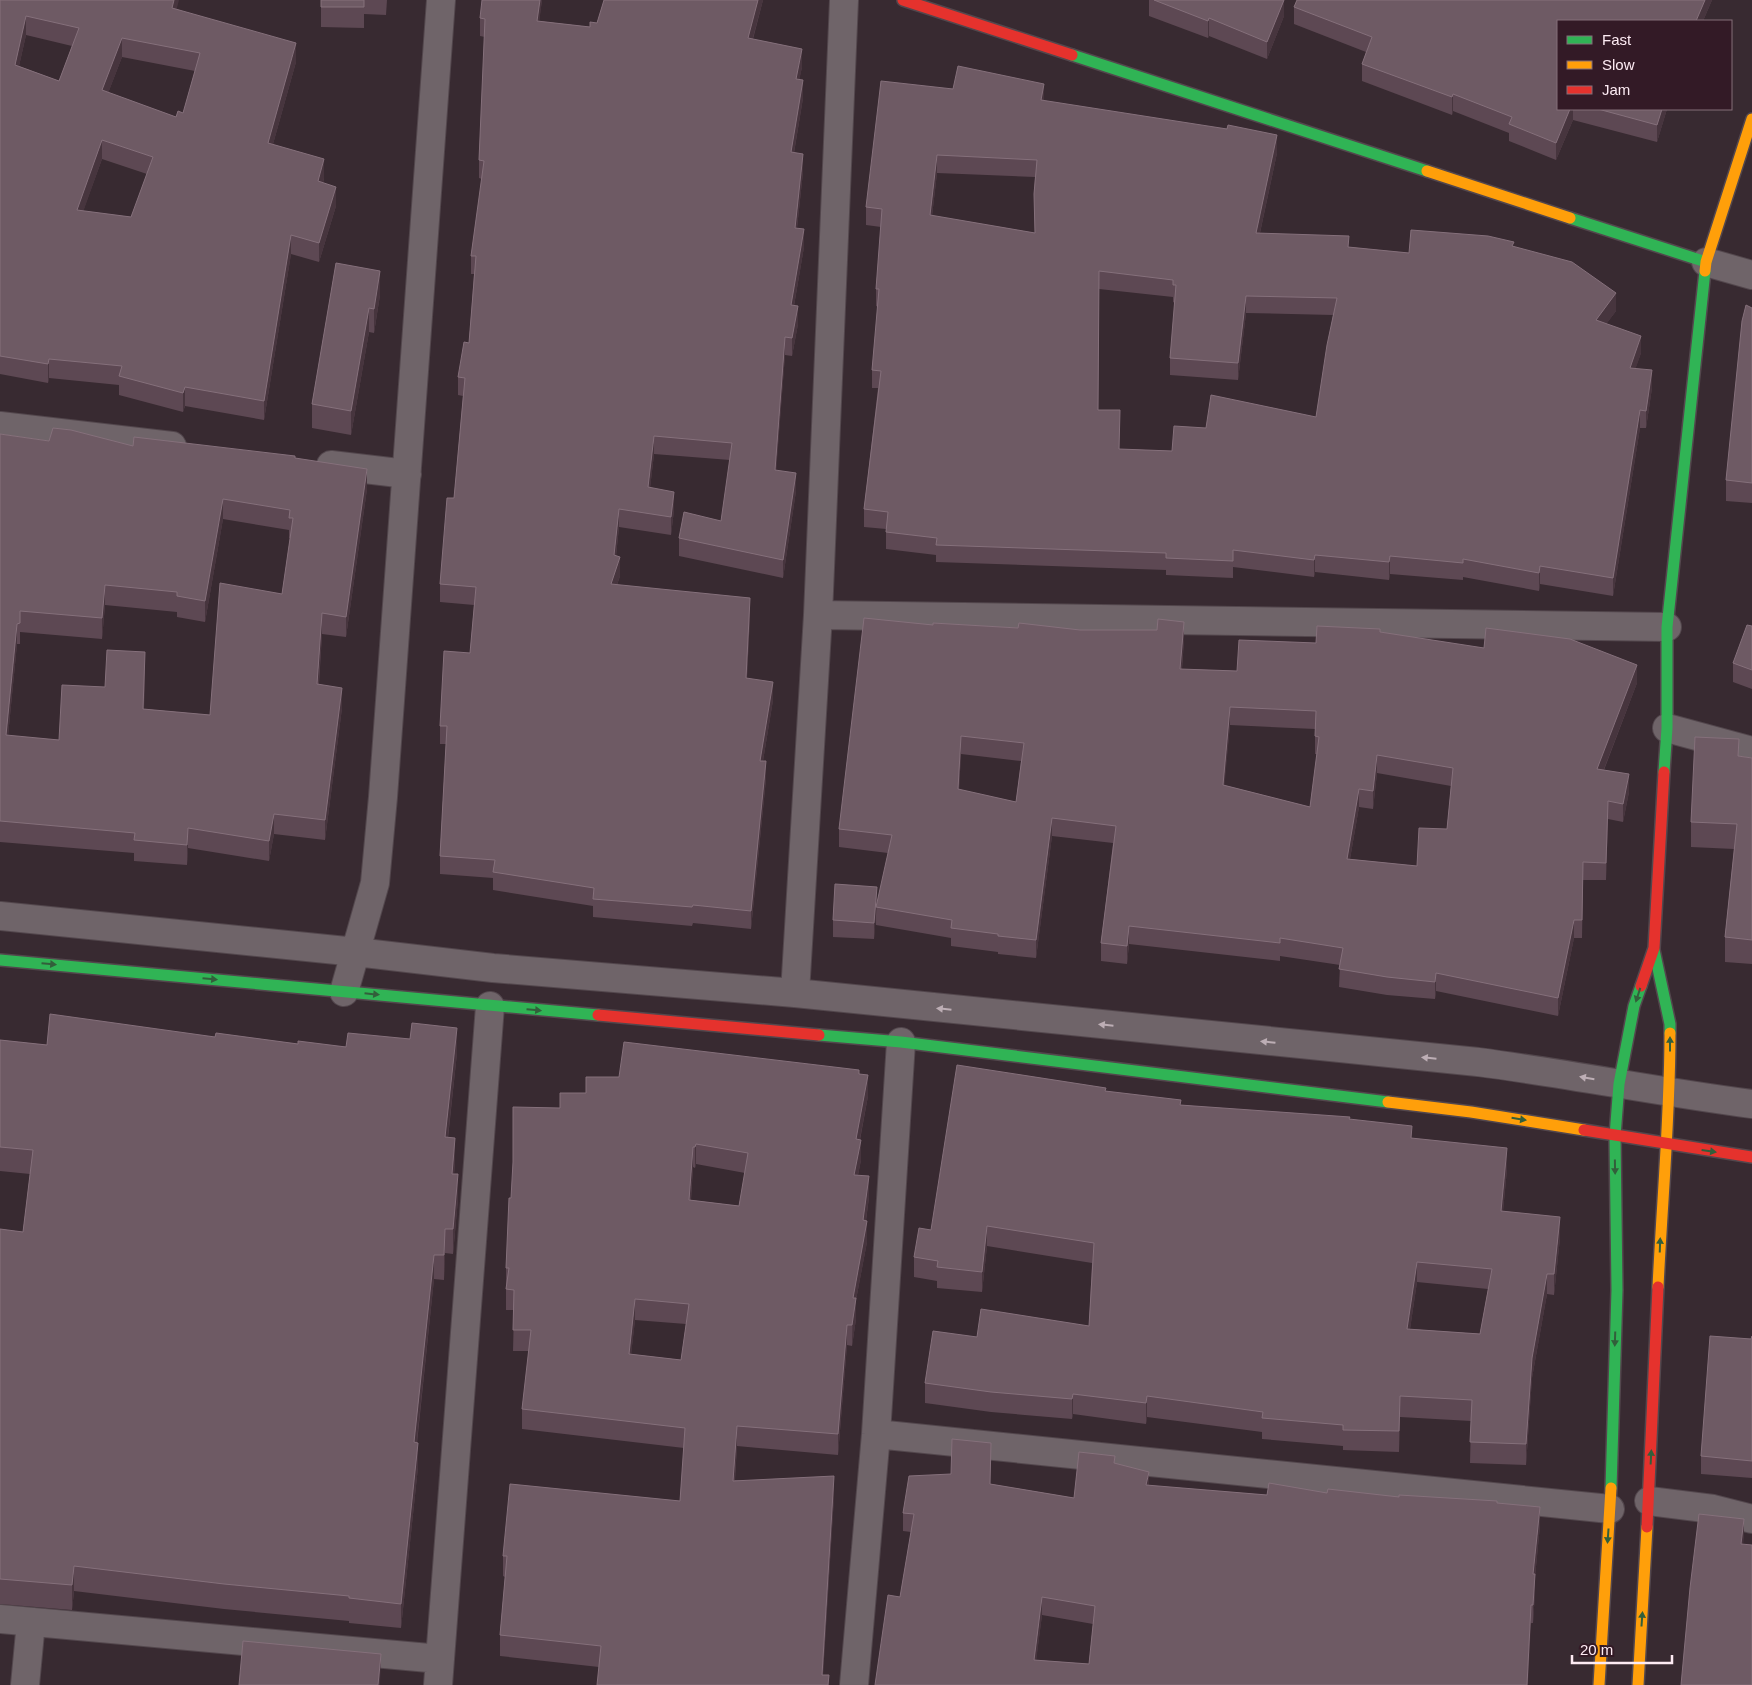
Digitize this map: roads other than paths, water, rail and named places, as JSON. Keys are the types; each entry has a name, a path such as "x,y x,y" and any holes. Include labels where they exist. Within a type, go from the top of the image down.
{"street":[{"path":"344,992 374,883 383,797 441,0"},
{"path":"795,993 818,615 844,0"},
{"path":"903,0 1706,262 1752,275"},
{"path":"1638,1685 1649,1501 1661,1220 1670,1093 1670,1024 1654,948 1667,728 1667,627 1706,262 1752,119"},
{"path":"0,426 198,449"},
{"path":"308,462 407,474"},
{"path":"818,615 1667,627"},
{"path":"1667,728 1752,751"},
{"path":"0,916 356,952 493,968 795,993 1478,1062 1547,1071 1670,1093 1752,1104"},
{"path":"1599,1685 1610,1509 1617,1290 1614,1136 1620,1084 1634,1006 1654,948"},
{"path":"0,960 901,1042 1471,1112 1666,1145 1752,1157"},
{"path":"0,1618 439,1672 490,1006"},
{"path":"854,1685 876,1434 901,1042"},
{"path":"876,1434 1610,1509"},
{"path":"1649,1501 1713,1509 1752,1519"},
{"path":"25,1685 31,1622"}]}
